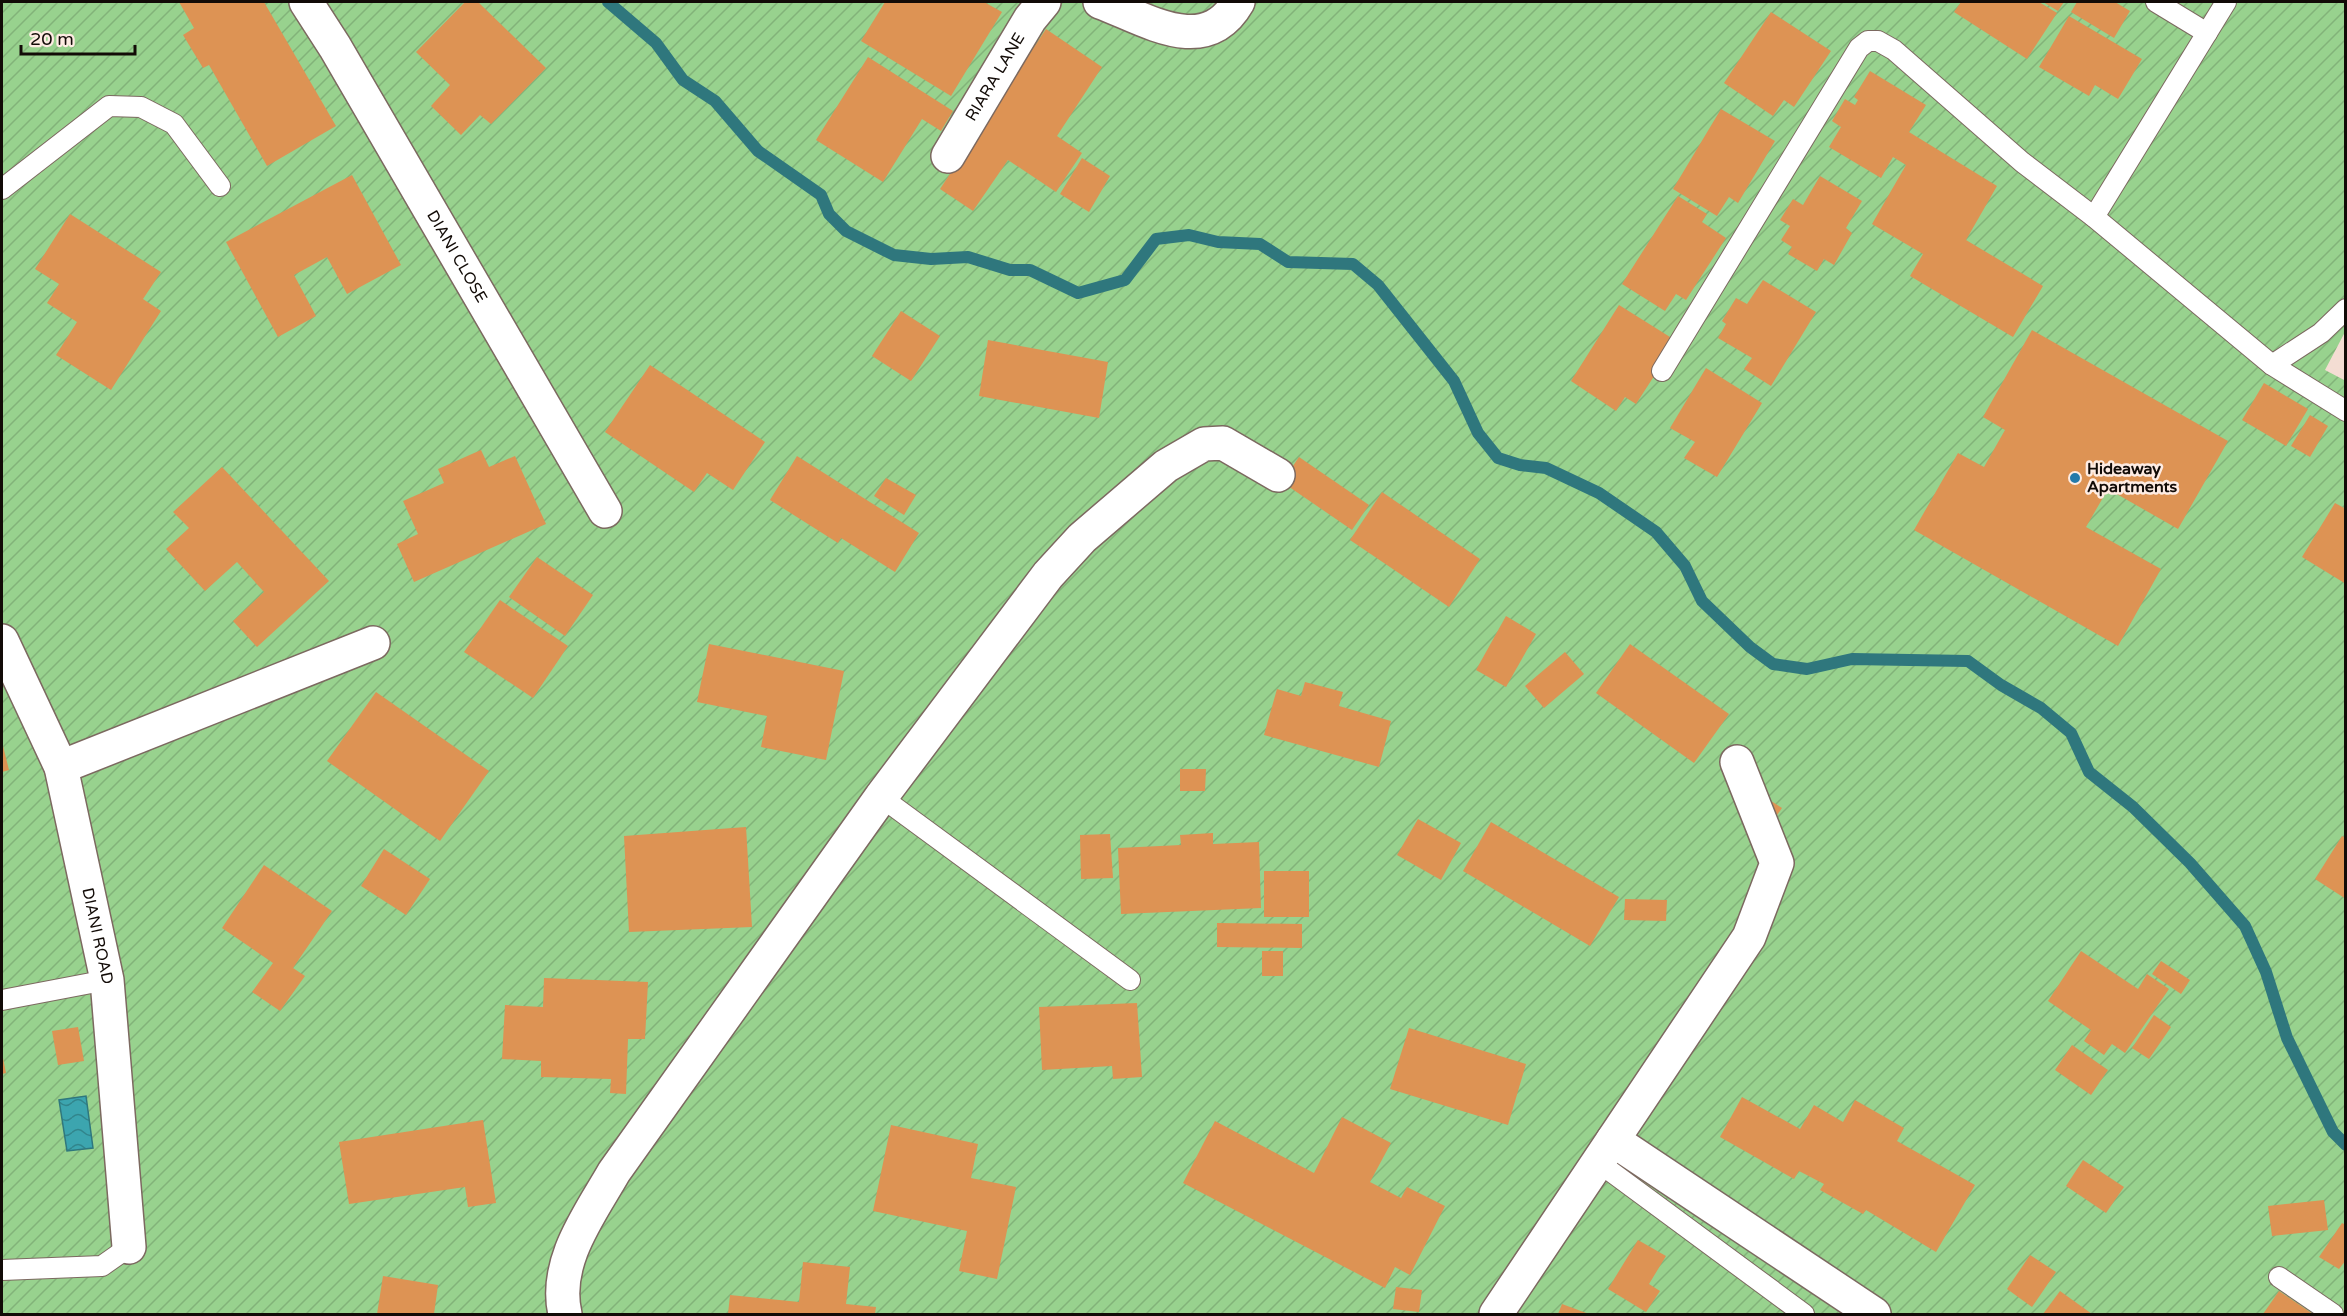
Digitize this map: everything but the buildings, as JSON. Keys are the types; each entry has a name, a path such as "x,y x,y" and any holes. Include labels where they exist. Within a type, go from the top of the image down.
{"street":[{"name":"DIANI CLOSE","path":"306,2 335,46 605,511"},
{"name":"RIARA LANE","path":"948,156 1030,19 1044,2"},
{"path":"1100,2 1147,22 1196,33 1216,28 1238,2"},
{"path":"565,1314 564,1286 568,1263 579,1229 614,1172 881,797 1048,575 1082,538 1166,466 1204,444 1223,443 1278,475"},
{"name":"DIANI ROAD","path":"2,641 62,767 107,980 129,1247"},
{"path":"62,767 373,644"},
{"path":"1496,1314 1749,937 1776,863 1737,762"},
{"path":"1606,1151 1874,1314"}],"lane":[{"path":"2156,2 2207,33"},
{"path":"2094,217 2226,2"},
{"path":"1662,371 1853,58 1868,41 1878,41 1894,50 2022,162 2094,217 2272,365 2346,411"},
{"path":"2,189 109,106 141,107 174,124 220,186"},
{"path":"2272,365 2321,333 2346,309"},
{"path":"881,797 1130,980"},
{"path":"2,1000 107,980"},
{"path":"1606,1151 1803,1314"},
{"path":"2,1270 102,1266 129,1247"},
{"path":"2279,1277 2333,1314"}],"green space":[{"path":"2,2 2345,2 2345,332 2325,370 2346,381 2345,1314 2,1314"}],"water":[{"path":"86,1096 93,1148 67,1151 59,1100"}],"waterway":[{"path":"608,2 656,43 683,80 715,101 758,151 821,195 829,214 846,231 894,255 931,259 968,257 1010,270 1030,270 1078,293 1125,280 1156,239 1189,235 1218,242 1260,244 1288,262 1353,264 1378,285 1454,381 1478,433 1498,458 1520,465 1546,468 1599,493 1656,532 1685,566 1702,601 1750,647 1773,664 1807,669 1852,659 1968,661 2001,685 2041,708 2071,733 2089,772 2133,807 2190,863 2245,926 2266,972 2287,1038 2333,1132 2346,1145"}],"place":[{"name":"Hideaway Apartments","path":"2075,478"}]}
